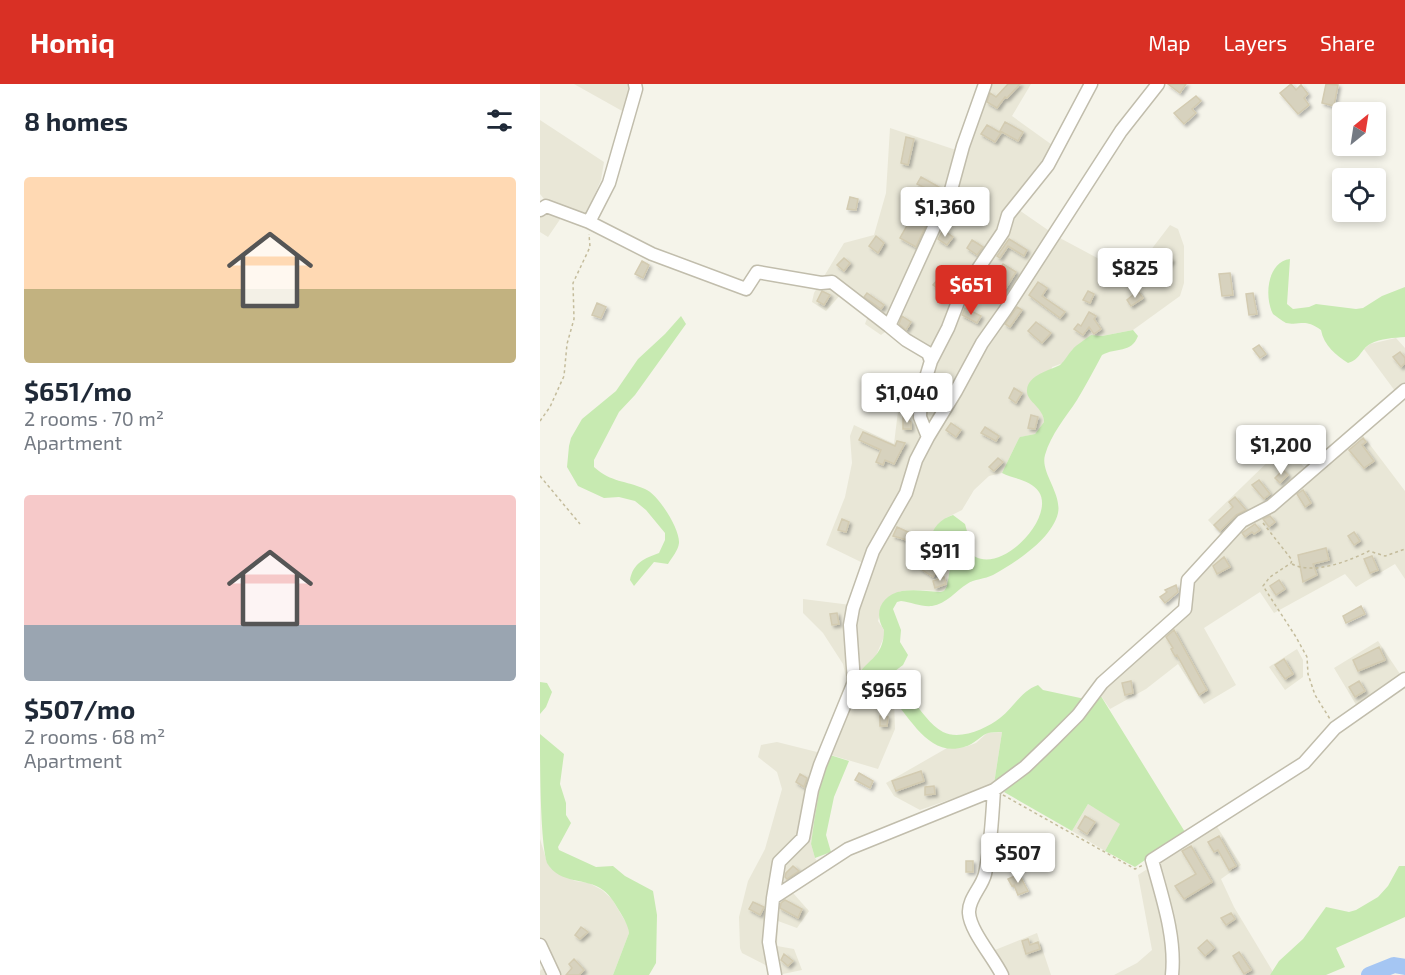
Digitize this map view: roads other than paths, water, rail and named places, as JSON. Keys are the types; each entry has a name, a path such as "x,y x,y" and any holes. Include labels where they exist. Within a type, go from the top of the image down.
{"street":[{"path":"589,222 609,183 636,89 635,84"},
{"path":"889,326 951,190 963,146 985,84"},
{"path":"928,437 920,417 921,394 931,361 961,294 1003,232 1008,215 1048,165 1091,84"},
{"path":"775,975 770,942 773,898 779,862 803,838 812,790 820,765 854,682 850,625 853,608 873,551 906,493 916,460 928,437 982,343 1120,131 1158,84"},
{"path":"542,205 589,222 652,254 746,289 757,272 821,283 832,282 906,340 928,353 931,361"},
{"path":"773,898 848,849 994,790 1025,767 1078,715 1102,683 1185,609 1188,580 1242,521 1271,506 1405,390"},
{"path":"1172,975 1171,942 1166,912 1152,860 1304,763 1335,728 1405,679"},
{"path":"994,790 991,834 984,877 972,900 969,913 977,934 1002,975"},
{"path":"540,945 554,975"}],"waterway":[{"path":"1369,975 1394,965 1405,967"}]}
